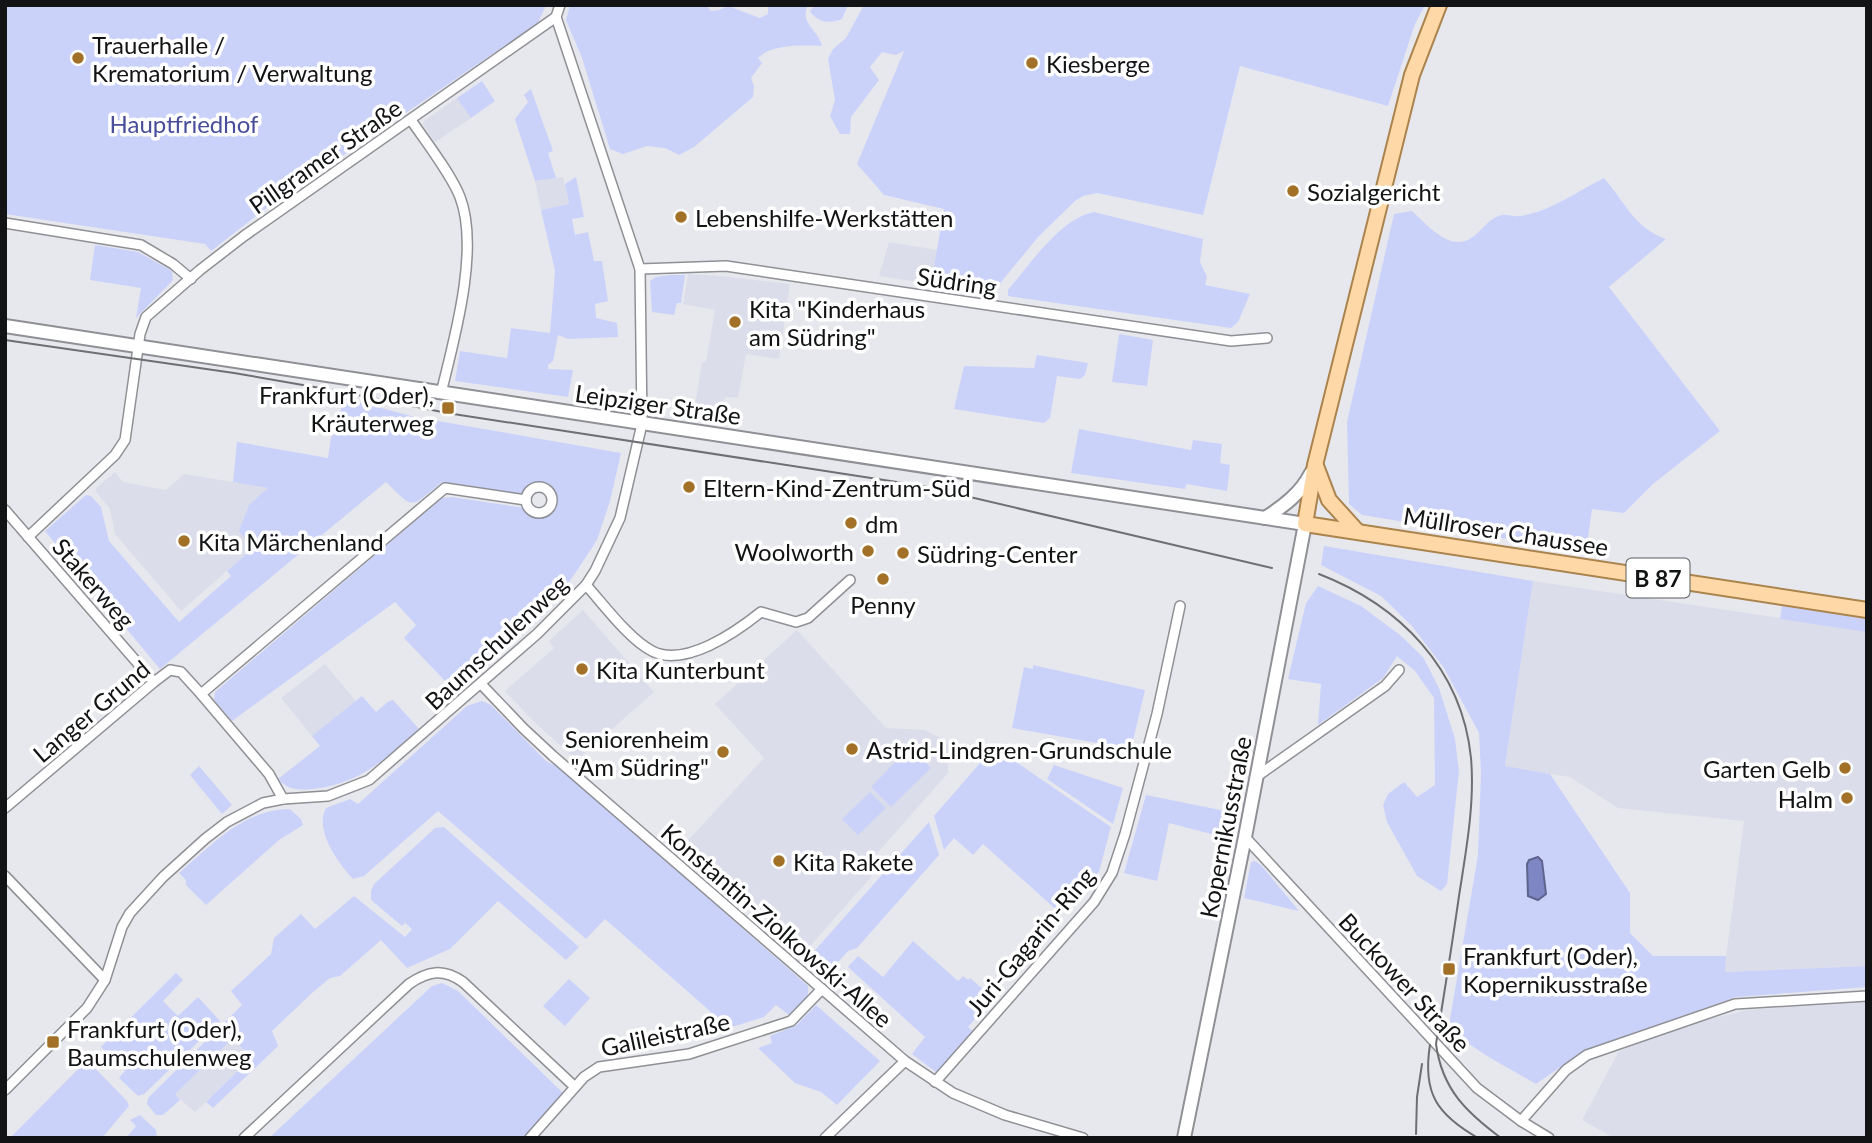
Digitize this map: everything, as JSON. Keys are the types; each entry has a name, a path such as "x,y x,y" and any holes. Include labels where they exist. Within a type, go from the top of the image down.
{"main road":[{"path":"1305,524 1315,465 1412,75 1439,5"},
{"path":"1315,465 1329,500 1357,531"},
{"name":"Müllroser Chaussee","path":"1305,524 1867,610"}],"street":[{"path":"560,5 556,17 640,269 642,424"},
{"name":"Pillgramer Straße","path":"28,537 115,455 125,440 146,317 244,236 556,17"},
{"path":"411,120 460,197 467,227 463,289 441,393"},
{"path":"5,223 141,245 173,264 191,279"},
{"name":"Südring","path":"640,269 726,266 1231,341 1267,338"},
{"name":"Leipziger Straße","path":"5,326 1305,524"},
{"name":"Baumschulenweg","path":"5,1090 87,1009 105,980 125,920 147,893 227,822 245,811 283,799 328,796 369,780 537,634 586,585 617,527 642,424"},
{"path":"1265,518 1306,484 1315,465"},
{"path":"201,694 445,488 526,500"},
{"name":"Stakerweg","path":"5,510 154,682"},
{"name":"Kopernikusstraße","path":"1184,1138 1305,524"},
{"path":"586,585 634,637 650,650 661,655 676,655 720,641 761,612 787,620 801,621 808,618 850,580"},
{"name":"Juri-Gagarin-Ring","path":"935,1082 1094,902 1112,873 1141,776 1180,606"},
{"name":"Langer Grund","path":"5,808 170,670 181,672 201,694 269,774 283,799"},
{"path":"1256,777 1385,686 1399,670"},
{"name":"Konstantin-Ziolkowski-Allee","path":"481,684 553,756 905,1061 953,1094 1005,1115 1083,1138"},
{"name":"Buckower Straße","path":"1245,837 1477,1088 1549,1138"},
{"path":"5,876 105,980"},
{"path":"244,1138 423,974 453,975 463,982 575,1087"},
{"name":"Galileistraße","path":"530,1138 583,1077 599,1067 689,1054 791,1021 822,989"},
{"path":"1521,1121 1566,1070 1587,1055 1735,1004 1867,996"},
{"path":"825,1138 905,1061"}],"shaded area":[{"path":"457,98 471,118 435,142 423,125 424,121"},
{"path":"563,177 569,204 541,210 535,181"},
{"path":"889,242 937,250 931,284 879,276"},
{"path":"688,274 790,284 779,359 746,354 738,398 725,397 721,422 693,418 702,362 706,362 715,310 683,304"},
{"name":"Kita Märchenland","path":"115,472 123,482 166,490 184,474 269,488 253,548 181,611 115,534 110,509 96,492 96,488"},
{"path":"1533,581 1867,631 1867,966 1724,972 1744,821 1618,808 1570,777 1505,767"},
{"name":"Kita Kunterbunt","path":"583,610 654,692 577,760 534,722 505,691 554,648 549,641"},
{"path":"797,630 886,728 924,730 948,741 948,773 865,867 872,876 804,953 682,847 764,758 715,704"},
{"path":"325,664 356,701 312,736 281,698"},
{"path":"1538,857 1542,861 1546,894 1538,900 1528,896 1527,864 1529,860"},
{"path":"1867,1002 1867,1138 1614,1138 1582,1120 1619,1051 1698,1022 1747,1010"},
{"path":"233,1038 251,1058 195,1112 174,1094"}],"green space":[{"name":"Hauptfriedhof","path":"5,5 546,5 538,23 269,206 211,251 205,244 5,214"},
{"path":"570,5 706,5 711,11 728,6 760,18 768,14 768,5 808,5 806,17 822,46 788,46 764,53 758,58 762,63 751,78 754,86 753,97 694,147 679,155 665,148 647,146 623,154 610,149 582,58 566,20"},
{"path":"815,5 848,5 842,19 829,22 813,15 810,11"},
{"path":"864,5 1425,5 1415,24 1388,106 1240,66 1203,215 1097,193 1083,196 1039,236 992,293 931,284 944,209 884,195 857,164 904,51 896,55 882,52 870,67 879,80 851,117 850,134 840,134 830,116 835,100 828,59 833,49 846,38"},
{"path":"482,81 495,101 471,118 457,98"},
{"path":"531,89 553,151 548,153 556,178 535,181 515,119 528,102 524,95"},
{"path":"576,177 584,217 572,219 575,235 588,232 594,261 602,261 608,301 595,304 596,318 617,323 618,337 568,339 558,335 553,361 548,365 548,369 573,370 568,397 455,381 460,351 507,358 511,328 550,333 555,271 541,210 569,204 565,184"},
{"path":"1604,178 1638,221 1666,239 1609,287 1720,431 1653,484 1624,513 1592,509 1586,552 1362,515 1349,504 1347,422 1394,214 1412,211 1440,236 1460,242 1473,237 1495,218 1541,211"},
{"path":"1094,212 1203,239 1200,262 1207,277 1205,285 1250,294 1238,322 1231,328 1008,296 1008,290 1058,232 1082,216"},
{"path":"95,245 138,252 172,271 173,280 136,318 141,288 90,280"},
{"path":"685,275 681,303 677,303 674,315 652,312 650,281 656,277"},
{"path":"1119,334 1153,340 1147,386 1112,382"},
{"path":"1037,355 1088,363 1085,375 1080,379 1057,376 1050,418 1044,423 954,409 964,366 1034,368"},
{"path":"344,398 415,417 621,453 610,501 597,540 544,615 496,657 448,684 404,638 416,625 395,602 232,721 214,700 215,692 442,498 452,497 524,508 543,516 555,501 549,490 545,486 535,484 520,495 442,482 413,503 408,502 386,482 160,669 45,531 86,495 91,496 101,507 109,541 179,622 231,576 227,571 253,548 239,531 249,505 268,488 233,482 237,442 328,458 331,437 335,433"},
{"path":"1079,429 1191,450 1193,440 1222,444 1220,463 1230,465 1227,491 1186,484 1185,489 1071,473"},
{"path":"1324,546 1533,581 1505,766 1550,774 1630,893 1630,933 1653,956 1726,956 1725,972 1867,966 1867,987 1736,997 1582,1052 1536,1084 1461,1038 1454,1042 1448,1031 1478,855 1481,773 1479,733 1444,668 1412,626 1381,596 1321,565"},
{"path":"1318,586 1361,606 1400,635 1423,657 1439,688 1455,739 1459,771 1447,884 1441,891 1417,876 1387,822 1383,805 1388,794 1404,782 1417,797 1435,785 1434,698 1415,671 1397,656 1383,678 1318,725 1321,684 1288,679 1306,603"},
{"path":"1782,606 1867,619 1867,632 1780,619"},
{"path":"1033,665 1145,690 1131,749 1012,728 1024,667 1033,669"},
{"path":"362,696 376,712 393,700 419,729 383,760 345,781 313,789 298,789 286,786 278,779 320,746 312,736"},
{"path":"482,701 491,705 546,761 560,768 808,986 808,995 801,1007 789,1015 776,1005 764,1017 700,1037 693,1033 711,1012 605,919 586,939 438,811 364,876 353,879 329,846 325,836 323,817 326,808 350,799 358,804 467,706"},
{"path":"910,747 931,768 891,807 871,787"},
{"path":"994,747 1111,827 1099,872 1061,914 983,844 973,855 954,838 944,850 934,816"},
{"path":"1054,765 1123,788 1113,824 1047,779"},
{"path":"199,766 232,805 222,814 190,775"},
{"path":"870,792 886,808 858,835 842,819"},
{"path":"1146,795 1235,813 1230,839 1169,823 1157,881 1124,873"},
{"path":"290,809 301,819 303,825 279,840 206,905 186,885 186,880 179,873 216,840 258,815"},
{"path":"929,822 939,855 857,948 848,951 827,974 809,957"},
{"path":"444,827 579,947 566,960 498,901 450,949 407,968 381,940 340,976 330,978 312,993 272,1031 278,1046 213,1108 206,1102 251,1058 233,1038 175,1094 180,1100 163,1115 156,1115 147,1104 148,1098 242,1005 231,991 271,954 274,938 301,914 315,929 354,896 405,937 412,929 405,923 402,926 371,900 371,891 374,884 435,828"},
{"path":"1255,861 1299,911 1244,898 1251,862"},
{"path":"913,941 958,981 963,976 968,980 970,978 993,998 968,1027 974,1032 936,1072 912,1054 925,1037 848,967 858,956 883,977"},
{"path":"176,973 183,980 163,1001 178,1016 198,997 220,1021 144,1094 138,1096 119,1078 125,1071 101,1047"},
{"path":"569,979 590,998 565,1026 543,1006"},
{"path":"442,983 458,991 564,1094 524,1138 269,1138 432,986"},
{"path":"816,1005 880,1061 837,1105 821,1092 795,1083 758,1048 772,1043 770,1036 797,1025"},
{"path":"87,1060 129,1106 102,1138 10,1138"},
{"path":"140,1115 156,1130 157,1138 126,1138 136,1126 130,1120"}],"tram line":[{"path":"5,340 234,373 447,413 923,486 1272,568"},
{"path":"1319,574 1375,603 1400,622 1422,644 1440,668 1455,696 1465,726 1471,758 1471,810 1436,1044 1439,1060 1450,1087 1467,1109 1501,1138"},
{"path":"1430,1045 1428,1077 1436,1101 1452,1121 1478,1138"},
{"path":"1416,1134 1417,1097 1422,1064"}],"place":[{"name":"Trauerhalle / Krematorium / Verwaltung","path":"78,58"},
{"name":"Kiesberge","path":"1032,63"},
{"name":"Sozialgericht","path":"1293,191"},
{"name":"Lebenshilfe-Werkstätten","path":"681,217"},
{"name":"Kita \"Kinderhaus am Südring\"","path":"735,322"},
{"name":"Frankfurt (Oder), Kräuterweg","path":"448,408"},
{"name":"Eltern-Kind-Zentrum-Süd","path":"689,487"},
{"name":"dm","path":"851,523"},
{"name":"Kita Märchenland","path":"184,541"},
{"name":"Woolworth","path":"868,551"},
{"name":"Südring-Center","path":"903,553"},
{"name":"Penny","path":"883,579"},
{"name":"Kita Kunterbunt","path":"582,669"},
{"name":"Astrid-Lindgren-Grundschule","path":"852,749"},
{"name":"Seniorenheim \"Am Südring\"","path":"723,752"},
{"name":"Garten Gelb","path":"1845,768"},
{"name":"Halm","path":"1847,798"},
{"name":"Kita Rakete","path":"779,861"},
{"name":"Frankfurt (Oder), Kopernikusstraße","path":"1449,969"},
{"name":"Frankfurt (Oder), Baumschulenweg","path":"53,1042"}]}
